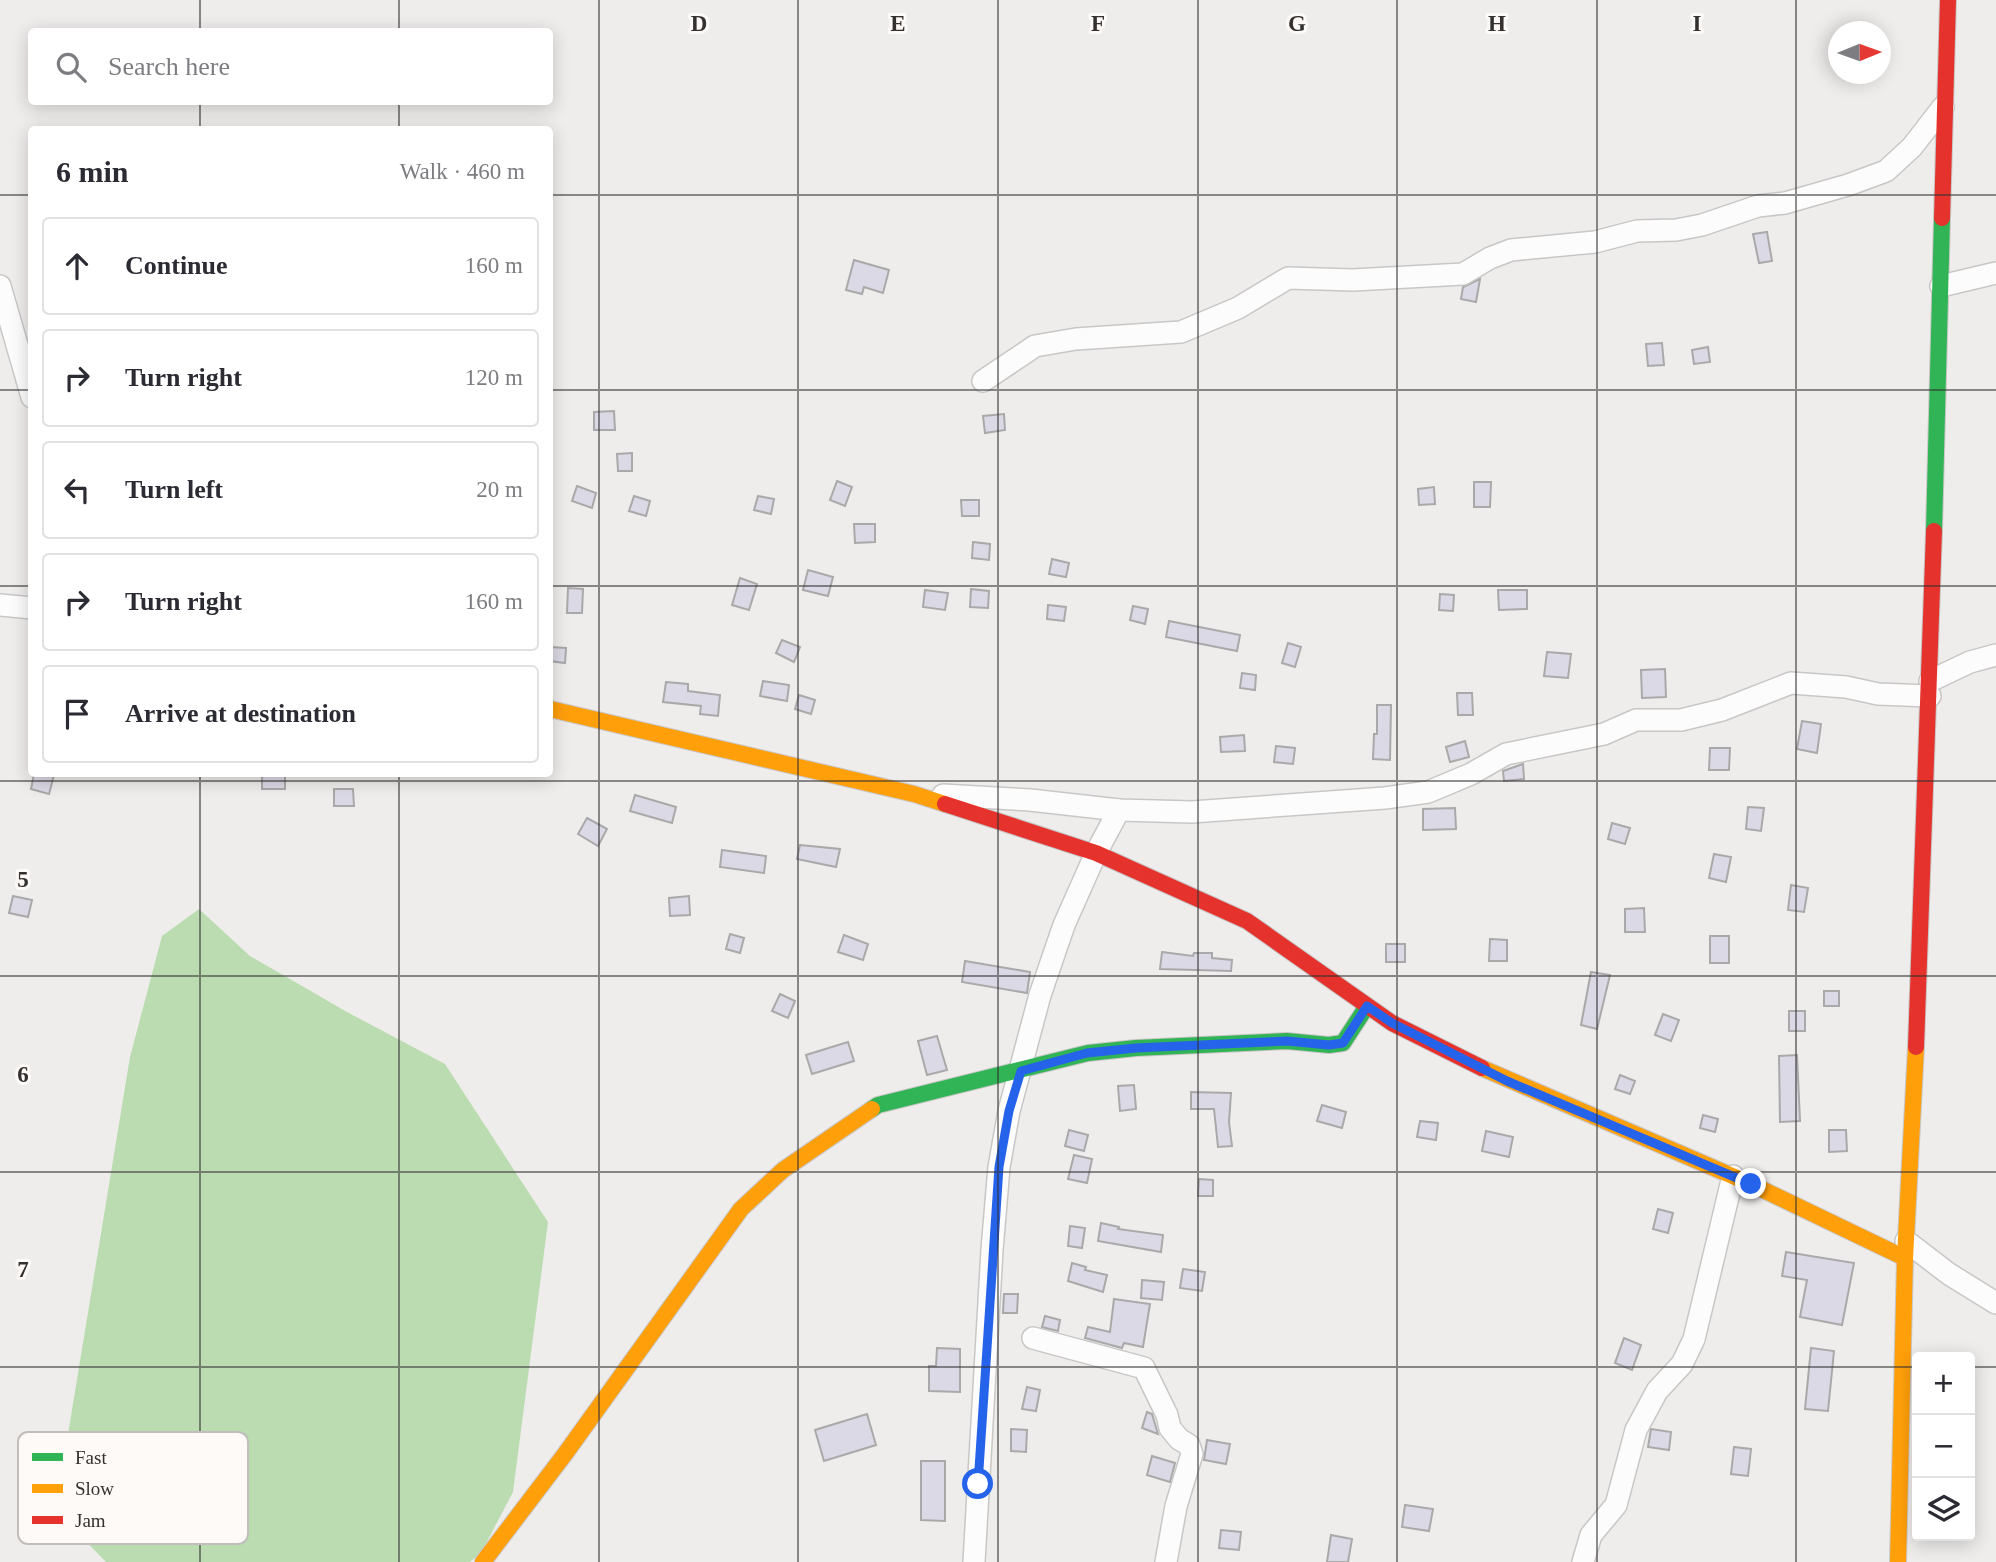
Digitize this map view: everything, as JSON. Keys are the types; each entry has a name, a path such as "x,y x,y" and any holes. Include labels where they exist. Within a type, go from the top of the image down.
{"main road":[{"path":"1898,1562 1905,1249 1930,689 1948,0"},
{"path":"553,710 624,724 914,794 1096,853 1247,921 1392,1023 1507,1081 1905,1249"},
{"path":"483,1562 565,1454 741,1209 783,1170 854,1120 878,1105 1087,1053 1287,1041 1329,1045 1343,1043 1367,1006"}],"street":[{"path":"983,381 1035,346 1076,339 1181,332 1238,307 1288,278 1353,280 1463,274 1490,258 1511,250 1595,242 1637,231 1676,230 1702,225 1758,205 1785,203 1886,171 1912,146 1945,104"},
{"path":"1941,286 1996,273"},
{"path":"0,286 28,383"},
{"path":"0,605 28,608"},
{"path":"914,794 1030,800 1119,810 1192,812 1428,792 1471,774 1506,754 1604,734 1636,720 1681,720 1722,710 1791,683 1846,687 1878,694 1930,689 1970,662 1996,655"},
{"path":"974,1562 999,1167 1009,1111 1040,995 1064,925 1096,853 1119,810"},
{"path":"1583,1562 1591,1535 1616,1505 1636,1430 1657,1391 1682,1364 1694,1339 1733,1176"},
{"path":"1905,1249 1996,1303"},
{"path":"1033,1338 1144,1368 1167,1415 1170,1428 1179,1439 1189,1445 1192,1454 1176,1506 1166,1562"}],"green space":[{"path":"199,909 250,956 445,1064 548,1222 513,1492 481,1553 470,1562 106,1562 88,1544 248,1544 248,1432 68,1432 130,1057 162,936"}],"building":[{"path":"1767,232 1772,261 1759,263 1753,234"},
{"path":"854,260 889,270 883,293 864,287 862,294 846,290"},
{"path":"1480,279 1476,302 1461,299 1463,287"},
{"path":"1662,343 1664,365 1648,366 1646,344"},
{"path":"1708,347 1710,362 1694,364 1692,350"},
{"path":"614,411 615,430 594,430 594,412"},
{"path":"1004,414 1005,430 985,433 983,416"},
{"path":"632,453 632,471 618,471 617,454"},
{"path":"837,481 852,487 845,506 830,500"},
{"path":"1474,482 1491,482 1490,507 1474,507"},
{"path":"577,486 596,493 592,508 572,501"},
{"path":"1434,487 1435,504 1419,505 1418,489"},
{"path":"634,496 650,501 646,516 629,511"},
{"path":"758,496 774,499 771,514 754,510"},
{"path":"961,500 979,500 979,516 962,516"},
{"path":"854,524 875,524 875,542 855,543"},
{"path":"973,542 990,544 989,560 972,558"},
{"path":"1052,559 1069,563 1066,577 1049,574"},
{"path":"808,570 833,577 828,596 803,590"},
{"path":"740,578 757,584 749,610 732,605"},
{"path":"568,588 583,589 582,613 567,613"},
{"path":"971,589 989,591 988,608 970,607"},
{"path":"925,590 948,593 945,610 923,607"},
{"path":"1498,590 1527,590 1527,609 1499,610"},
{"path":"1440,594 1454,595 1453,611 1439,610"},
{"path":"1048,605 1066,607 1064,621 1047,619"},
{"path":"1133,606 1148,609 1145,624 1130,620"},
{"path":"1169,621 1240,635 1237,651 1166,637"},
{"path":"782,640 800,647 794,662 776,653"},
{"path":"1288,643 1301,647 1295,667 1282,663"},
{"path":"553,647 566,648 565,663 553,661"},
{"path":"1547,652 1571,654 1568,678 1544,676"},
{"path":"1665,669 1666,697 1642,698 1641,670"},
{"path":"1242,673 1256,675 1255,690 1240,688"},
{"path":"763,681 789,685 787,701 760,696"},
{"path":"666,682 688,684 688,691 720,695 718,716 700,714 701,706 663,702"},
{"path":"1457,693 1472,693 1473,715 1458,715"},
{"path":"799,695 815,700 811,714 795,709"},
{"path":"1377,705 1391,705 1390,760 1373,759 1374,734 1377,734"},
{"path":"1802,721 1821,724 1817,753 1797,749"},
{"path":"1244,735 1245,751 1221,752 1220,737"},
{"path":"1465,741 1469,757 1450,762 1446,747"},
{"path":"1276,746 1295,748 1293,764 1274,762"},
{"path":"1710,748 1730,748 1729,770 1709,770"},
{"path":"1523,764 1524,779 1504,781 1503,771"},
{"path":"33,777 53,777 49,794 31,789"},
{"path":"262,777 285,777 285,789 262,789"},
{"path":"334,789 353,789 354,806 334,806"},
{"path":"635,795 676,807 672,823 630,811"},
{"path":"1748,807 1764,808 1761,831 1746,829"},
{"path":"1455,808 1456,829 1423,830 1423,809"},
{"path":"587,818 607,829 598,846 578,834"},
{"path":"1612,823 1630,828 1625,844 1608,839"},
{"path":"800,845 840,849 836,867 797,859"},
{"path":"722,850 766,856 764,873 720,867"},
{"path":"1714,854 1731,857 1726,882 1709,878"},
{"path":"1791,885 1808,888 1804,912 1788,910"},
{"path":"13,896 32,900 28,917 9,913"},
{"path":"689,896 690,915 670,916 669,898"},
{"path":"1644,908 1645,932 1625,932 1625,909"},
{"path":"730,934 744,938 740,953 726,949"},
{"path":"844,935 868,944 863,960 838,952"},
{"path":"1710,936 1729,936 1729,963 1710,963"},
{"path":"1490,939 1507,940 1507,961 1489,961"},
{"path":"1386,944 1405,944 1405,962 1386,962"},
{"path":"1162,952 1193,956 1194,953 1212,953 1212,958 1232,960 1231,971 1160,969"},
{"path":"965,961 1030,972 1027,993 962,982"},
{"path":"1591,972 1610,975 1597,1029 1581,1025"},
{"path":"1824,991 1839,991 1839,1006 1824,1006"},
{"path":"780,994 795,1001 788,1018 772,1011"},
{"path":"1789,1011 1805,1011 1805,1031 1789,1031"},
{"path":"1663,1014 1679,1020 1671,1041 1655,1035"},
{"path":"937,1036 947,1070 927,1075 918,1041"},
{"path":"848,1042 854,1061 812,1074 806,1055"},
{"path":"1797,1055 1800,1121 1780,1122 1779,1056"},
{"path":"1620,1075 1635,1081 1630,1094 1615,1089"},
{"path":"1134,1085 1136,1109 1120,1111 1118,1086"},
{"path":"1191,1092 1231,1093 1229,1122 1232,1146 1218,1147 1214,1109 1191,1109"},
{"path":"1322,1105 1346,1112 1342,1128 1317,1121"},
{"path":"1703,1115 1718,1119 1715,1132 1700,1128"},
{"path":"1420,1121 1438,1123 1436,1140 1417,1137"},
{"path":"1069,1130 1088,1135 1084,1151 1065,1146"},
{"path":"1829,1130 1846,1130 1847,1151 1829,1152"},
{"path":"1486,1131 1513,1137 1509,1157 1482,1151"},
{"path":"1074,1155 1092,1159 1087,1183 1068,1179"},
{"path":"1199,1179 1213,1180 1213,1196 1198,1196"},
{"path":"1658,1209 1673,1213 1668,1233 1653,1229"},
{"path":"1101,1223 1119,1227 1118,1229 1163,1235 1161,1252 1098,1241"},
{"path":"1070,1226 1085,1228 1082,1248 1068,1246"},
{"path":"1786,1252 1854,1263 1842,1325 1800,1317 1807,1280 1782,1276"},
{"path":"1072,1263 1086,1267 1085,1270 1107,1275 1103,1292 1068,1281"},
{"path":"1183,1269 1205,1272 1202,1291 1180,1288"},
{"path":"1142,1280 1164,1282 1162,1300 1141,1298"},
{"path":"1004,1294 1018,1294 1017,1313 1003,1313"},
{"path":"1114,1299 1150,1304 1143,1347 1124,1343 1122,1348 1085,1338 1088,1327 1110,1332"},
{"path":"1045,1316 1060,1320 1058,1331 1042,1327"},
{"path":"1624,1338 1641,1345 1632,1370 1615,1363"},
{"path":"937,1348 960,1349 960,1392 929,1391 929,1366 936,1366"},
{"path":"1811,1348 1834,1351 1828,1411 1805,1409"},
{"path":"1027,1387 1040,1390 1036,1411 1022,1409"},
{"path":"1147,1412 1152,1414 1158,1434 1142,1428"},
{"path":"867,1414 876,1445 824,1461 815,1430"},
{"path":"1011,1429 1027,1430 1026,1452 1011,1451"},
{"path":"1651,1429 1671,1432 1669,1450 1648,1447"},
{"path":"1207,1440 1230,1444 1226,1464 1204,1460"},
{"path":"1734,1447 1751,1449 1748,1476 1731,1474"},
{"path":"1152,1456 1175,1463 1170,1482 1147,1475"},
{"path":"921,1461 945,1461 945,1521 921,1520"},
{"path":"1405,1505 1433,1509 1429,1531 1402,1527"},
{"path":"1221,1530 1241,1532 1239,1550 1219,1548"},
{"path":"1331,1535 1352,1539 1348,1562 1327,1562"}],"traffic: fast":[{"path":"1934,531 1942,218"},
{"path":"872,1109 878,1105 1088,1053 1136,1048 1287,1041 1329,1045 1343,1043 1367,1006"}],"traffic: slow":[{"path":"553,710 914,794 945,804"},
{"path":"1898,1562 1905,1258 1916,1047"},
{"path":"1482,1068 1751,1184 1905,1258"},
{"path":"483,1562 565,1454 741,1209 783,1170 872,1109"}],"traffic: jam":[{"path":"1942,218 1948,0"},
{"path":"1916,1047 1934,531"},
{"path":"945,804 1096,853 1247,921 1392,1023 1482,1068"}],"route":[{"path":"978,1484 999,1167 1009,1111 1021,1071 1087,1053 1136,1048 1287,1041 1329,1045 1343,1043 1367,1006 1392,1023 1507,1081 1751,1184"}]}
